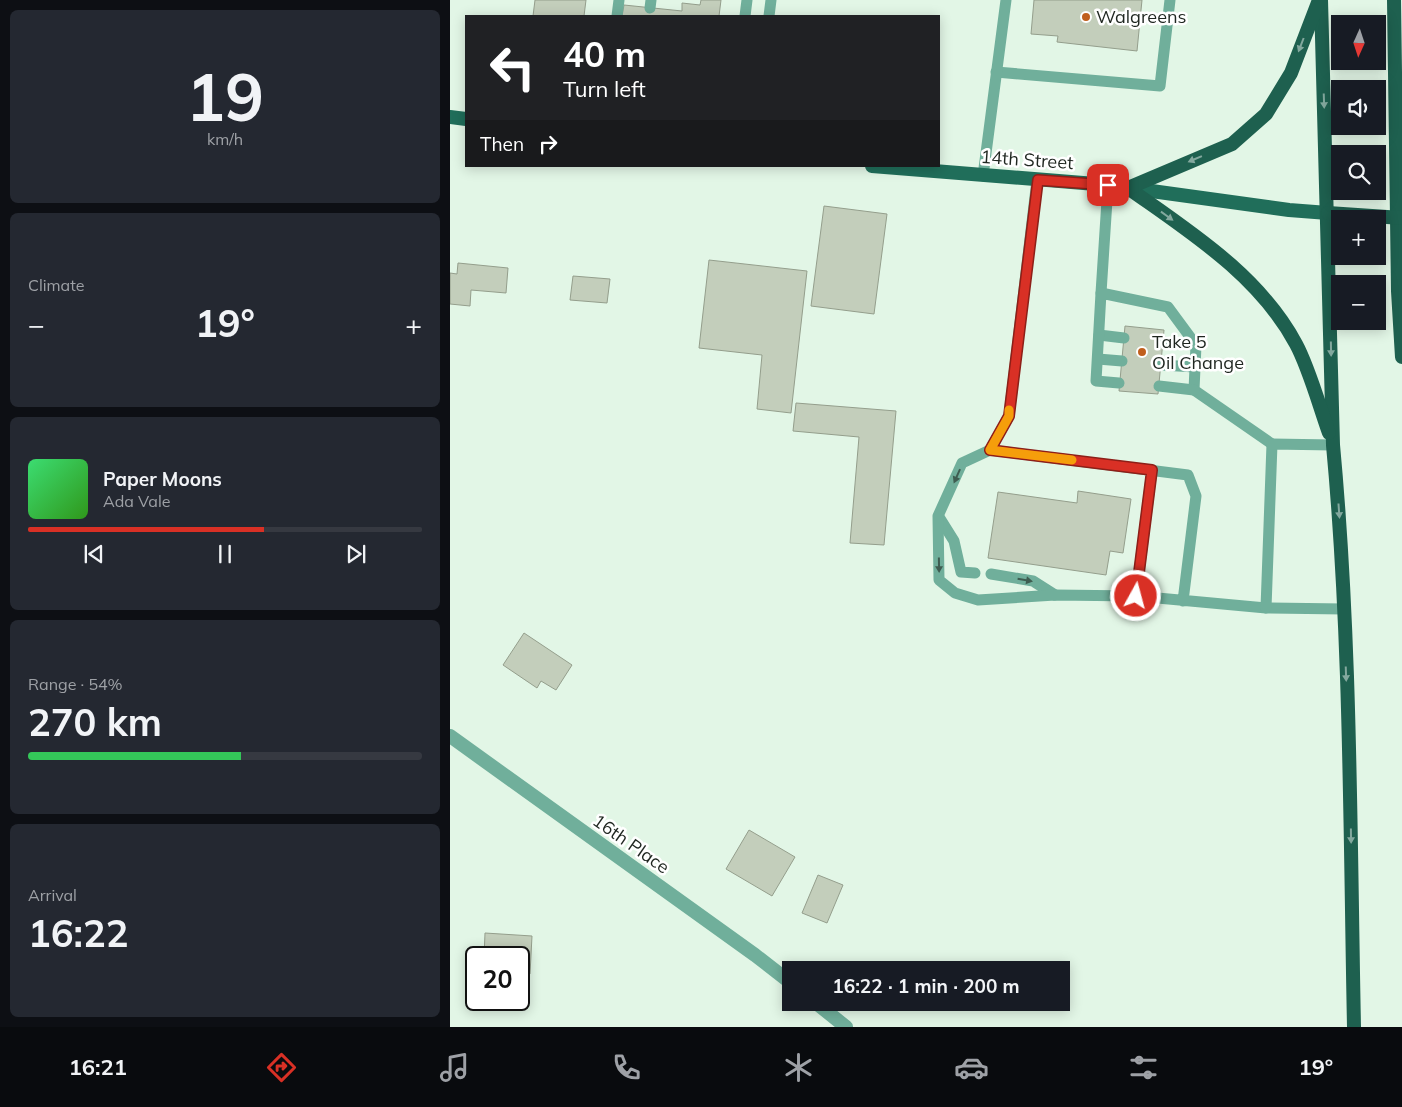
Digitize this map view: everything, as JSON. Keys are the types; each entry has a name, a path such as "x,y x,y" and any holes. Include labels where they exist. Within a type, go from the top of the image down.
{"highway":[{"path":"1128,188 1232,144 1266,114 1291,73 1320,0"},
{"path":"1320,0 1328,213 1333,445 1339,510 1350,760 1354,1027"},
{"path":"1394,0 1400,218 1398,291 1402,357"},
{"path":"1396,47 1402,61"},
{"path":"1128,188 1200,240 1261,292 1296,344 1333,445"},
{"path":"1328,213 1400,218"}],"main road":[{"path":"450,117 465,119"},
{"name":"14th Street","path":"883,167 1108,185 1290,210 1328,213"}],"street":[{"name":"16th Place","path":"450,736 782,976"},
{"path":"826,1011 846,1027"}],"lane":[{"path":"617,15 619,0"},
{"path":"745,15 747,0"},
{"path":"769,15 771,0"},
{"path":"983,176 1006,0"},
{"path":"996,72 1160,86 1170,0"},
{"path":"990,450 1009,416 1038,180"},
{"path":"1108,185 1096,381 1120,383"},
{"path":"1101,293 1168,307 1196,345 1194,390"},
{"path":"1099,335 1124,338"},
{"path":"1162,342 1196,345"},
{"path":"1098,359 1122,361"},
{"path":"1161,365 1195,367"},
{"path":"1159,386 1194,390 1272,444 1333,445"},
{"path":"1266,608 1272,444"},
{"path":"1183,601 1196,496 1188,475 990,450 962,463 938,516 939,580 954,593 978,600 1055,595 1136,596 1183,601 1266,608 1344,610"},
{"path":"1136,596 1152,470"},
{"path":"938,516 954,541 962,572 974,573"},
{"path":"992,574 1034,581 1055,595"}],"building":[{"path":"535,0 586,0 584,15 533,15"},
{"path":"701,0 721,0 719,15 622,15 624,5 682,11 682,3 700,5"},
{"name":"Walgreens","path":"1034,0 1142,0 1137,51 1057,42 1058,36 1031,34"},
{"path":"824,206 887,214 874,314 811,306"},
{"path":"709,260 807,271 791,413 757,409 762,355 699,348"},
{"path":"458,263 508,268 506,293 471,290 470,306 450,304 450,273 457,274"},
{"path":"573,276 610,279 607,303 570,300"},
{"name":"Take 5 Oil Change","path":"1125,326 1164,330 1158,394 1119,391"},
{"path":"796,403 896,411 884,545 850,543 859,437 793,431"},
{"path":"1078,491 1131,499 1123,553 1110,551 1106,575 988,558 998,492 1077,503"},
{"path":"524,633 572,665 556,690 541,681 537,688 503,665"},
{"path":"749,830 795,857 772,896 726,869"},
{"path":"818,875 843,885 827,923 802,913"},
{"path":"485,933 532,936 530,974 530,946 484,946"}],"slow traffic":[{"path":"1009,410 1009,416 990,450 1072,460"}],"place":[{"name":"Walgreens","path":"1086,17"},
{"name":"Take 5 Oil Change","path":"1142,352"}],"route":[{"path":"1108,185 1038,180 1009,416 990,450 1152,470 1136,596"}]}
